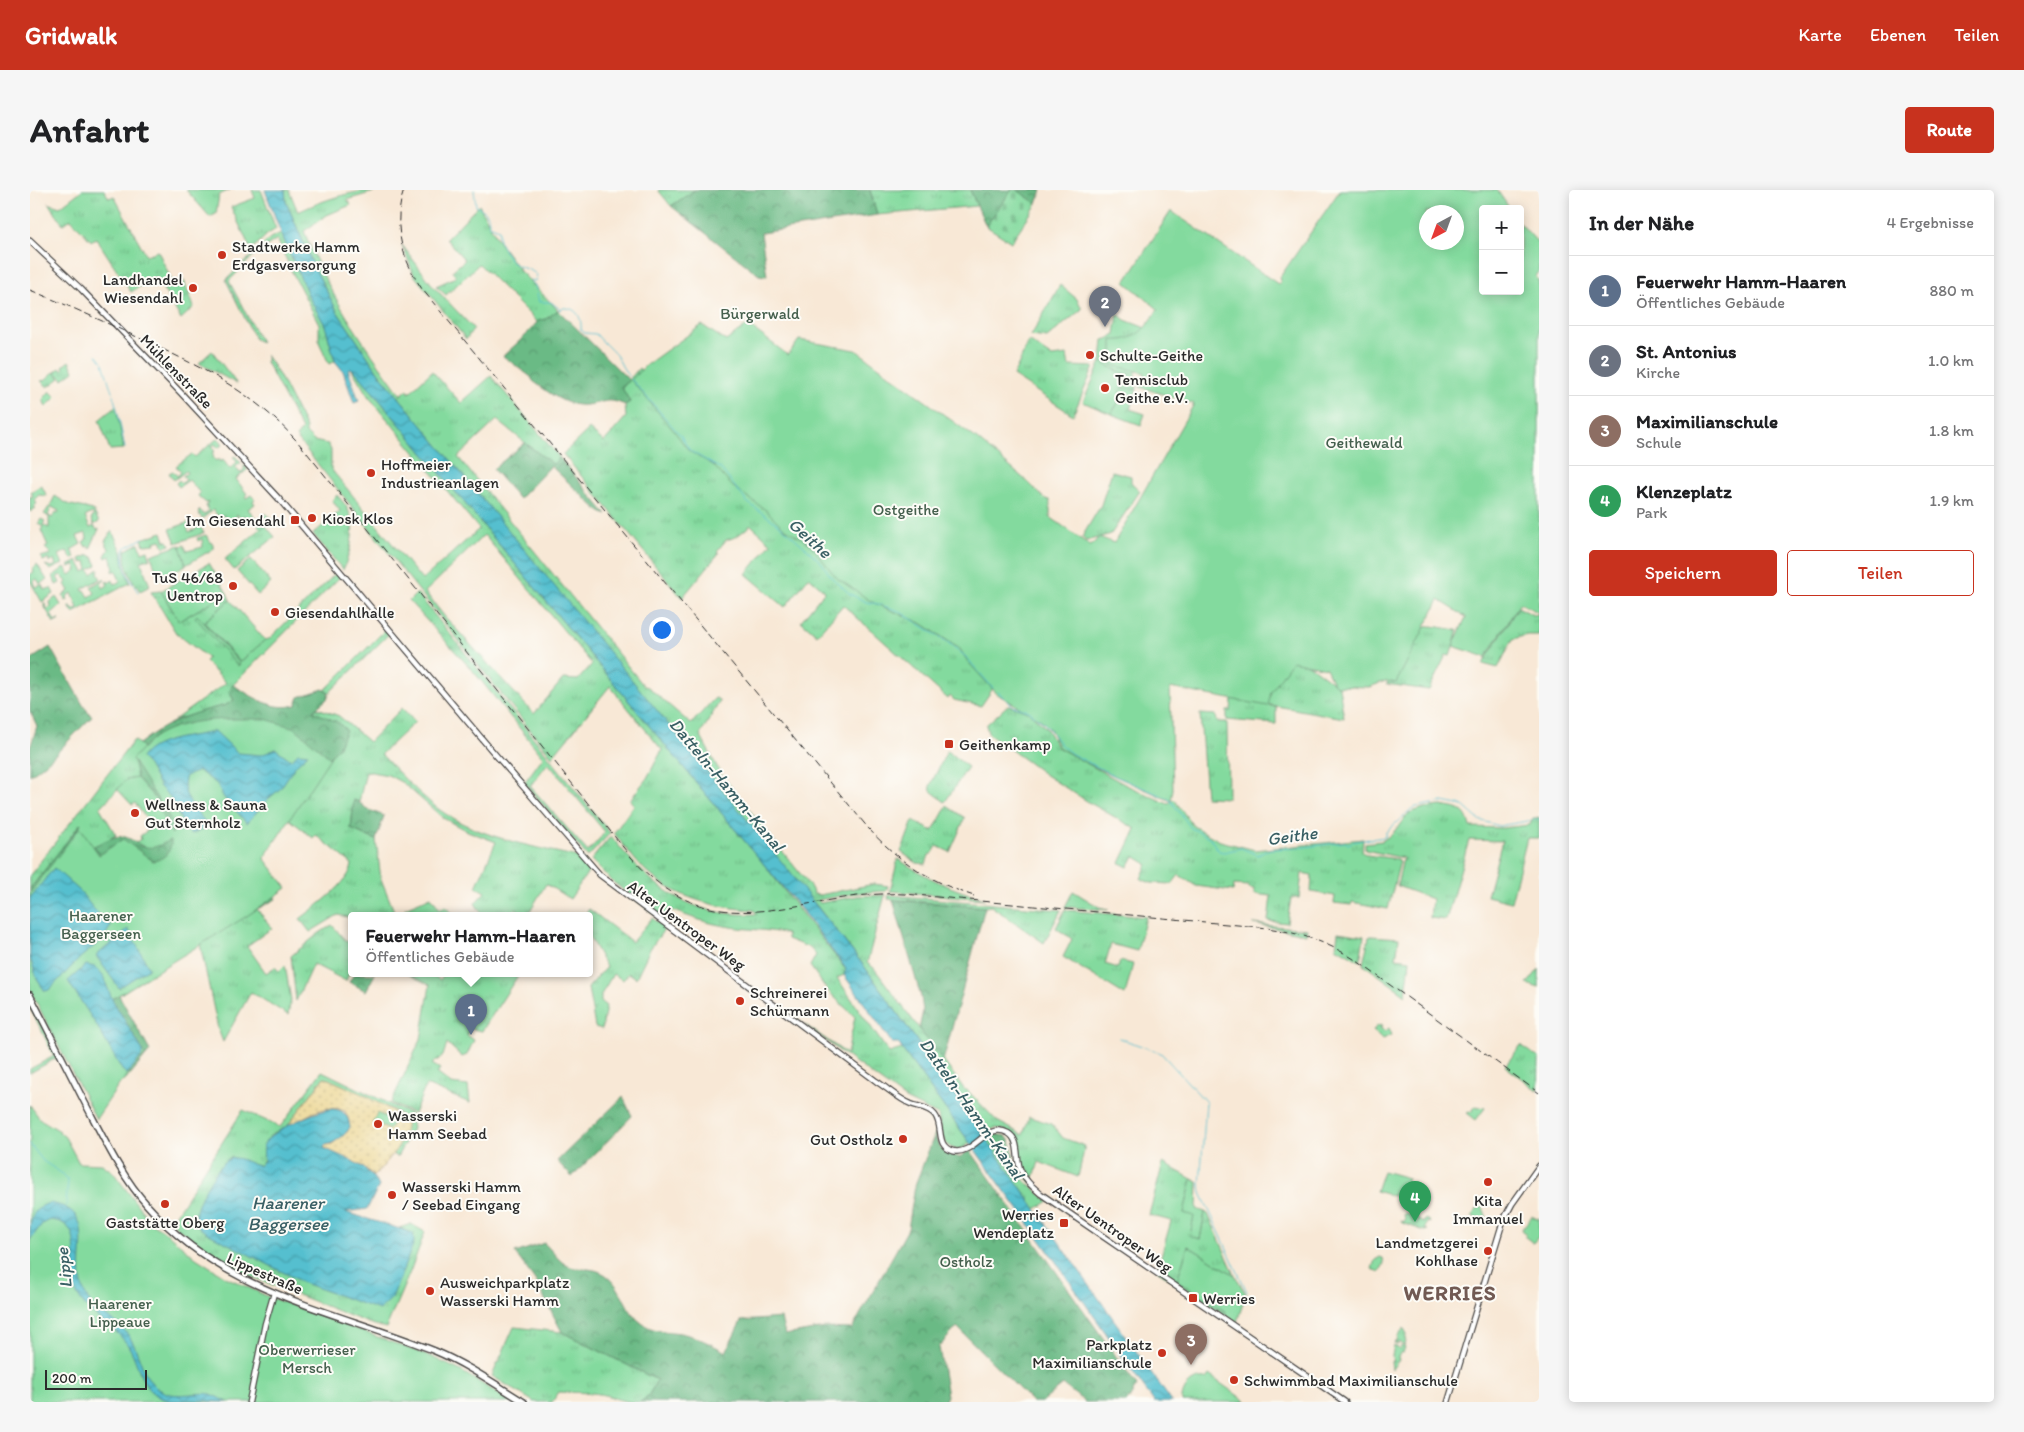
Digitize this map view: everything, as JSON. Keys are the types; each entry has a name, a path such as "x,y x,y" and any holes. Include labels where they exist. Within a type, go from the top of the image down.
{"main road":[{"name":"Lippestraße","path":"30,995 110,1152 144,1201 179,1237 205,1257 240,1278 274,1293 436,1352 524,1402"}],"street":[{"name":"Mühlenstraße","path":"30,241 81,289 181,393 301,524"},
{"name":"Alter Uentroper Weg","path":"301,524 494,753 605,879 876,1081 906,1102 933,1112 938,1121 942,1144 954,1151 965,1150 990,1132 1002,1130 1011,1135 1016,1145 1022,1174 1042,1194 1345,1402"},
{"path":"1448,1402 1503,1221 1512,1204 1539,1166"},
{"path":"249,1402 266,1319 274,1293"}],"green space":[{"path":"82,190 104,190 109,198 114,196 146,255 158,251 172,281 184,281 194,307 181,319 156,277 131,292 96,238 91,241 71,219 63,224 48,203 60,207"},
{"path":"186,190 230,190 219,195 216,214 210,217"},
{"path":"252,190 261,190 276,229 251,250 231,207 255,198"},
{"path":"285,190 289,190 298,212 338,196 369,190 380,190 347,200 351,205 327,215 304,231 323,275 346,316 373,356 401,395 408,389 409,393 432,371 461,403 491,376 560,458 553,465 497,420 458,457 644,686 648,687 691,724 714,699 716,698 720,701 700,735 721,774 810,886 814,894 820,895 874,884 888,886 886,891 857,893 818,900 820,903 857,896 885,895 867,963 874,968 965,1090 997,1121 1023,1135 1029,1117 1052,1124 1063,1138 1085,1146 1078,1177 1039,1162 1032,1183 1021,1169 1016,1141 1010,1132 995,1128 983,1134 864,966 820,910 378,372 338,313 314,267 286,202"},
{"path":"658,190 695,190 671,206"},
{"path":"695,190 870,190 877,215 761,233 767,276 759,275 671,206"},
{"path":"870,190 970,190 977,206 877,215"},
{"path":"970,190 1012,190 986,226"},
{"path":"1012,190 1017,190 1037,204 1011,242 986,226"},
{"path":"1017,190 1042,190 1037,204"},
{"name":"Geithewald","path":"1340,190 1497,190 1507,205 1479,205 1479,295 1524,295 1524,227 1539,244 1539,272 1536,276 1539,283 1539,613 1520,603 1486,657 1453,646 1466,617 1439,600 1396,683 1386,681 1369,687 1337,686 1333,683 1326,668 1292,661 1271,692 1268,706 1170,688 1173,789 1171,801 1084,762 1058,747 1051,730 1041,720 997,694 968,662 960,649 921,623 872,602 837,578 809,543 784,528 767,511 732,486 713,465 689,451 631,380 646,365 702,325 726,341 748,325 788,355 799,340 856,350 977,439 1045,499 1050,500 1050,517 1091,546 1099,537 1114,543 1194,404 1140,387 1145,373 1112,365 1112,340 1128,339 1140,332 1158,309 1125,282 1171,211 1278,284 1281,281 1280,277"},
{"path":"479,205 499,242 520,271 558,310 546,319 537,322 479,264 446,295 436,286 456,277 452,271 465,260 446,239"},
{"path":"281,233 310,299 325,325 335,361 329,364 319,342 319,324 277,239 255,254 229,281 261,342 255,339 226,280 270,238"},
{"path":"402,245 433,286 474,329 466,339 414,275"},
{"path":"1060,285 1077,299 1082,309 1047,338 1031,336"},
{"path":"558,310 629,380 622,388 630,402 625,405 614,401 586,405 571,404 551,394 503,356 539,320 546,319"},
{"path":"1118,314 1125,320 1187,344 1137,370 1135,375 1119,372 1101,362 1103,340 1115,334"},
{"path":"1029,341 1052,357 1067,355 1069,366 1094,367 1073,415 1013,376"},
{"path":"212,351 237,384 199,363"},
{"path":"266,355 279,375 306,428 306,433 314,441 328,444 331,450 331,469 422,580 479,529 368,396 351,368 358,374 762,862 846,970 844,975 837,978 889,1053 902,1049 970,1143 962,1149 950,1147 943,1139 938,1115 905,1099 784,1010 847,1054 855,1017 827,990 810,966 816,955 810,948 787,939 787,934 718,925 672,910 663,921 613,882 591,860 611,836 641,870 656,884 673,895 711,911 733,914 757,914 754,910 725,907 683,895 657,880 637,862 614,833 634,805 630,800 647,778 662,750 610,686 552,757 296,437 302,430 266,362","holes":["484,535 592,664 578,680 563,679 534,714 445,617 425,592"]},
{"path":"69,361 74,371 63,379 55,372 60,368 62,370 63,366"},
{"name":"Tennisclub Geithe e.V.","path":"1101,362 1119,372 1135,375 1137,389 1122,388 1119,392 1123,395 1111,414 1083,402"},
{"path":"639,368 737,461 810,540 872,602 921,623 960,649 994,687 981,706 954,700 950,696 948,699 843,605 817,635 801,621 825,591 809,577 785,607 746,574 771,543 751,525 736,537 726,540 717,551 719,553 682,598 563,454 589,429 604,442 626,417 625,405 630,402 622,388"},
{"path":"54,372 60,378 48,387 41,381"},
{"path":"1122,388 1137,389 1130,409 1145,414 1141,425 1111,414 1123,395 1119,392"},
{"path":"50,391 56,397 46,407 43,399"},
{"path":"116,406 124,449 110,450 99,420"},
{"path":"218,438 223,444 218,448 215,444 211,447 215,451 212,453 216,461 218,459 220,462 223,460 230,469 237,462 233,457 235,456 241,463 235,467 240,473 244,470 244,465 248,469 236,479 247,494 246,498 251,495 255,499 253,501 255,504 248,509 255,517 247,523 245,521 248,519 244,515 240,518 237,514 237,518 230,525 228,523 226,525 224,515 219,517 213,510 202,519 198,512 200,510 204,515 209,511 206,506 208,502 206,503 198,496 200,493 189,480 179,487 176,483 179,480 182,483 186,480 183,476 187,473 186,471 174,480 169,473 173,471 177,476 181,472 176,466 192,454 195,457"},
{"path":"525,443 553,464 560,458 607,515 600,512 551,466 519,499 493,469"},
{"path":"1112,471 1131,476 1131,482 1140,491 1111,534 1086,541 1082,537 1101,505"},
{"path":"41,485 47,496 39,495 34,500 37,503 34,507 36,508 30,512 30,496 33,496 31,492"},
{"path":"337,495 346,506 352,523 352,539 343,570 313,534 340,511 332,500"},
{"path":"55,496 71,506 93,510 99,522 94,525 91,518 94,516 92,513 85,517 90,528 94,526 97,530 99,529 90,549 83,542 87,539 86,533 77,536 81,544 71,550 75,557 72,559 67,551 59,555 63,564 50,570 45,565 52,567 56,565 54,560 49,562 49,558 43,561 41,557 51,554 45,548 48,546 41,530 43,527 38,524 41,519 45,521 43,525 49,528 49,517 44,514 49,507 51,509 48,515 52,518 56,512 58,513 59,511 50,506"},
{"path":"266,513 272,520 261,529 258,526 261,522 259,519"},
{"path":"190,522 191,525 187,527 189,532 197,529 195,523 197,522 204,533 176,543 170,529"},
{"path":"265,525 275,537 234,570 225,559"},
{"path":"112,531 122,551 124,566 130,583 73,613 70,605 73,610 78,608 72,593 67,596 68,600 66,601 63,595 69,591 65,584 67,582 61,575 57,577 60,583 56,585 53,576 65,567 70,575 77,570 75,565 68,566 78,561 84,572 88,570 86,561 82,563 80,559 89,555 93,557 97,565 89,570 92,574 99,569 98,574 101,579 82,589 83,591 85,590 89,597 95,593 91,587 104,579 101,583 103,588 108,585 106,582 108,581 109,583 112,580 115,584 120,581 116,570 112,571 114,569 110,556 106,558 105,556 109,549 105,541"},
{"path":"162,532 165,541 168,541 170,545 164,547 161,540 154,542 155,544 144,545 142,539"},
{"path":"206,535 213,545 213,549 186,565 180,546 184,545 187,551 203,547 202,539 198,541 197,538"},
{"path":"139,543 142,552 148,550 150,558 141,562 150,586 140,591 128,572 125,561 126,550"},
{"path":"180,545 186,565 159,580 151,555"},
{"path":"251,559 271,583 258,595 237,571"},
{"path":"209,563 227,593 179,621 161,591"},
{"path":"37,564 47,580 40,584 37,579 33,581 35,587 42,585 44,590 51,588 54,594 42,602 30,581 30,574 34,572 33,569"},
{"path":"337,572 341,576 233,685 229,692 234,700 226,705 174,720 226,683 205,661 208,658 176,633 151,592 161,591 179,621 227,593 230,600 204,622 240,662 265,640 269,639"},
{"path":"417,593 610,833 588,857 524,783 543,757 474,672 409,601","holes":["548,763 605,832 588,852 530,786"]},
{"path":"56,597 61,605 51,614 55,621 60,620 54,623 43,604 45,604 47,609 51,607 50,602"},
{"path":"230,600 265,640 240,662 204,622"},
{"path":"1518,607 1533,615 1539,614 1539,635 1527,635 1513,639 1498,668 1483,664"},
{"path":"197,615 240,664 238,666 195,617"},
{"path":"1432,626 1458,630 1450,656 1446,655 1429,690 1386,684 1392,678 1418,629"},
{"path":"385,630 389,634 329,693 325,690"},
{"path":"50,647 83,705 92,717 55,755 30,775 30,748 37,726 30,711 30,660"},
{"path":"1296,655 1339,687 1344,718 1265,704 1278,675"},
{"name":"Haarener Baggerseen","path":"233,685 263,702 287,707 296,705 299,697 323,689 329,693 327,699 313,711 335,721 346,730 338,748 288,818 257,857 269,888 276,899 239,919 119,995 150,1051 124,1082 65,984 30,958 104,868 100,854 94,846 118,836 129,838 142,847 173,839 158,802 137,778 134,764 146,750 139,744 170,723 226,705 234,700 229,692"},
{"path":"1232,698 1276,707 1276,724 1227,720 1227,711 1231,711"},
{"path":"1008,705 1029,712 1046,728 1057,747 1126,785 1168,804 1174,799 1193,826 1220,841 1255,850 1363,839 1362,852 1367,855 1398,859 1400,861 1388,909 1352,902 1351,905 1334,903 1335,896 1311,892 1312,875 1302,873 1299,898 1291,898 1287,923 1268,921 1271,896 1254,894 1254,889 1249,888 1249,886 1234,885 1233,891 1196,886 1179,875 1172,884 1151,883 1141,879 1147,864 1134,856 1128,867 1120,863 1136,829 1047,776 988,733 986,725"},
{"path":"318,708 339,716 369,742 402,708 415,722 381,754 431,803 447,815 483,832 503,839 582,858 590,869 570,899 546,884 529,912 521,912 516,909 513,912 481,912 475,903 485,892 476,887 496,842 465,830 443,818 403,783 388,775 366,771 359,802 354,800 351,829 376,840 381,879 394,911 348,912 348,917 338,915 310,932 300,919 339,886 350,871 352,864 316,835 313,838 288,818 338,748 325,718 313,711"},
{"path":"1200,714 1216,715 1217,722 1227,722 1228,798 1206,797"},
{"name":"Haarener Baggerseen","path":"226,719 265,719 295,728 330,758 264,858 287,888 247,916 112,999 145,1055 119,1085 96,1119 30,990 30,893 80,827 99,855 123,839 153,861 161,859 169,851 171,840 158,846 149,847 136,842 141,839 140,836 152,827 135,803 132,805 117,789 126,780 137,778 158,802 161,813 172,834 173,823 132,759 154,738 161,733 186,724"},
{"path":"134,740 146,750 135,764 137,778 126,780 100,808 116,835 109,839 100,854 104,868 68,846 78,827 30,889 30,875"},
{"path":"947,751 968,767 945,802 931,791 930,786"},
{"path":"354,800 367,809 384,816 376,840 351,829"},
{"path":"947,806 965,818 950,852 937,846 933,853 929,855 926,864 917,863 901,852 913,821 933,831"},
{"path":"1441,806 1460,810 1466,816 1470,827 1502,828 1530,825 1532,819 1539,817 1539,838 1527,838 1511,902 1487,896 1502,841 1469,840 1446,920 1430,918 1432,899 1397,886 1403,858 1365,850 1365,843 1382,841 1392,834 1409,813 1424,808"},
{"path":"81,823 68,846 30,898 30,889"},
{"path":"898,859 940,883 985,899 890,891"},
{"path":"1073,891 1099,907 1108,910 1065,907"},
{"path":"889,895 1061,910 1044,943 991,906 888,899"},
{"path":"431,897 440,909 446,906 450,912 406,912 405,908"},
{"path":"893,900 985,907 943,1061 919,1029 923,1011 921,997"},
{"path":"257,909 272,928 247,946 266,973 275,967 279,971 285,965 291,1000 288,1015 251,992 223,1042 218,1029 200,944"},
{"path":"1065,910 1146,917 1137,951 1111,944 1105,964 1118,968 1120,961 1133,964 1125,995 1063,957 1072,939 1056,928"},
{"path":"593,912 632,942 652,918 665,928 650,949 636,978 629,973 623,980 613,974 601,995 601,1002 606,1006 602,1029 595,1027 588,988 606,967 593,943"},
{"path":"1253,924 1307,929 1306,934"},
{"path":"332,925 348,942 348,976 346,981 313,964 296,1001 291,956"},
{"path":"1338,932 1364,936 1360,961 1336,947"},
{"path":"1369,937 1399,938 1396,958 1410,960 1406,995 1363,964"},
{"path":"1539,969 1539,988 1527,984"},
{"path":"352,977 373,977 366,991 349,982"},
{"path":"414,977 436,977 440,980 442,977 517,977 482,1031 471,1029 467,1035 474,1040 467,1055 462,1057 447,1043 443,1056 432,1064 440,1069 437,1073 451,1084 468,1086 470,1103 426,1085 414,1114 391,1103 421,1039 430,985"},
{"path":"30,999 60,1056 30,1073 30,1069 54,1056 30,1007"},
{"path":"1382,1025 1380,1028 1385,1031 1389,1028 1392,1035 1383,1039 1373,1031 1377,1026"},
{"path":"1521,1045 1539,1058 1538,1091 1505,1066"},
{"path":"322,1071 410,1114 413,1128 397,1157 392,1154 398,1145 399,1113 324,1077 286,1128 271,1135 263,1146 264,1161 259,1166 229,1158 250,1255 304,1283 338,1295 405,1230 399,1228 411,1224 425,1232 386,1328 368,1323 235,1270 199,1247 171,1222 243,1110 280,1127"},
{"path":"623,1097 632,1116 572,1177 557,1161"},
{"name":"Haarener Lippeaue","path":"30,1105 40,1119 60,1131 79,1163 102,1164 113,1172 151,1223 163,1230 196,1258 226,1277 269,1297 432,1357 461,1371 512,1402 30,1402"},
{"path":"1476,1106 1485,1108 1476,1120 1467,1113"},
{"path":"377,1113 394,1121 389,1130 373,1122"},
{"name":"Ostholz","path":"936,1131 937,1142 946,1152 960,1157 970,1150 1137,1386 1127,1402 1085,1402 1063,1385 1042,1402 1032,1402 957,1327 939,1347 947,1396 944,1402 640,1402 649,1395 657,1380 562,1332 535,1280 515,1253 544,1243 566,1265 595,1270 606,1275 612,1280 632,1313 648,1327 692,1336 726,1352 741,1321 781,1318 785,1335 825,1328 852,1329 908,1229 915,1185"},
{"path":"994,1134 1006,1136 1009,1140 1013,1150 1017,1176 990,1138"},
{"path":"990,1138 1016,1176 1018,1175 1049,1201 1036,1209 987,1140"},
{"path":"1163,1163 1192,1179 1184,1213 1194,1216 1200,1239 1205,1212 1208,1214 1235,1275 1188,1246 1176,1283 1157,1270 1171,1221 1149,1215"},
{"path":"1383,1171 1408,1178 1403,1193 1396,1191 1393,1196 1376,1191"},
{"path":"1192,1179 1198,1182 1197,1209 1205,1212 1200,1239 1190,1236 1194,1216 1184,1213"},
{"path":"1482,1206 1487,1221 1472,1217 1476,1209"},
{"path":"1405,1213 1418,1217 1417,1219 1424,1222 1425,1219 1429,1221 1430,1223 1427,1222 1425,1229 1428,1230 1425,1231 1402,1223 1401,1221 1404,1222 1405,1216 1403,1215"},
{"path":"1532,1216 1537,1219 1539,1218 1539,1236 1533,1243 1524,1236 1526,1234 1521,1230"},
{"path":"1188,1246 1235,1275 1246,1294 1237,1322 1225,1315 1226,1312 1178,1281 1176,1283"},
{"path":"1380,1257 1383,1258 1384,1263 1380,1272 1372,1269 1375,1260"},
{"path":"1179,1282 1226,1312 1225,1315 1178,1284"},
{"path":"514,1327 562,1332 657,1380 649,1395 641,1402 624,1401 594,1393 559,1392 552,1402 534,1402 492,1376"},
{"path":"1404,1328 1407,1335 1405,1346 1399,1342 1398,1345 1394,1343 1395,1341 1397,1342 1398,1336"},
{"path":"1394,1345 1400,1350 1401,1346 1405,1347 1392,1369 1391,1361 1394,1362 1392,1356"},
{"path":"1209,1375 1247,1402 1182,1402 1183,1392 1188,1384 1196,1380 1206,1379"}],"sand":[{"name":"Wasserski Hamm Seebad","path":"324,1077 362,1094 406,1118 406,1126 401,1142 374,1176 362,1166 324,1148 325,1145 332,1144 348,1131 349,1121 345,1111 329,1108 314,1112 286,1128"}],"water":[{"path":"265,190 285,190 286,202 314,267 338,313 378,372 777,856 864,966 1172,1402 1154,1402 1049,1252 898,1043 892,1043 844,975 846,969 800,908 358,374 351,368 348,369 359,401 354,403 343,371 335,361 325,325 310,299 281,233"},
{"path":"215,731 238,753 261,755 276,749 291,760 298,753 308,754 296,765 280,789 268,799 247,823 224,798 217,784 199,771 186,776 184,783 187,796 208,826 192,834 186,830 170,797 160,787 148,765 141,758 147,751 165,742"},
{"path":"54,868 80,891 92,907 111,926 103,939 81,957 49,990 45,991 38,981 30,958 30,898"},
{"path":"128,929 149,968 119,988 96,956"},
{"path":"86,965 95,967 103,976 112,999 143,1051 141,1057 127,1074 122,1070 68,981"},
{"name":"Haarener Baggersee","path":"330,1109 342,1111 348,1119 350,1127 343,1136 325,1145 324,1148 362,1167 374,1178 379,1186 367,1209 345,1212 413,1233 414,1242 392,1298 379,1310 304,1283 207,1233 197,1225 195,1219 199,1202 204,1192 215,1173 225,1161 234,1158 259,1166 264,1161 263,1146 274,1134 303,1118"},
{"path":"49,1203 66,1208 76,1216 81,1226 80,1267 86,1296 89,1302 120,1326 130,1337 150,1381 156,1387 169,1394 204,1393 211,1394 228,1402 175,1401 160,1398 153,1393 143,1381 127,1344 80,1300 74,1282 73,1237 69,1229 62,1223 49,1220 42,1224 30,1240 32,1217 38,1209"}],"waterway":[{"name":"Geithe","path":"474,190 476,206 486,213 489,225 499,229 499,241 510,259 515,264 537,275 535,281 530,280 535,285 539,302 551,302 561,310 568,308 575,311 581,321 581,330 585,333 596,334 616,355 629,376"},
{"path":"97,355 103,363 112,392"},
{"name":"Geithe","path":"631,379 681,436 690,451 721,469 747,502 782,527 806,548 822,563 831,577 850,594 866,602 899,611 950,644 965,656 993,688"},
{"path":"113,395 125,448"},
{"path":"138,592 126,571 124,554 125,548 143,538"},
{"name":"Geithe","path":"998,692 1013,706 1029,711 1046,725 1061,745 1072,754 1117,777 1167,798 1191,828 1209,837 1219,851 1224,852 1241,848 1258,855 1270,849 1298,848 1345,842 1348,844 1385,837 1386,832 1416,807 1443,802 1463,806 1479,820 1499,826 1539,819"},
{"path":"1119,1038 1161,1053 1206,1102 1201,1193 1247,1292"},
{"path":"30,1144 43,1161 64,1175 68,1180 66,1207"}],"railway":[{"path":"404,190 399,216 401,241 409,266 422,289 869,829 880,841 917,870 944,885 974,896"},
{"path":"30,290 109,324 219,378 256,403 290,434 631,857 663,887 696,904 728,911 761,911 867,895 905,894 1285,931 1310,938 1334,948 1357,961 1539,1093"}],"place":[{"name":"Stadtwerke Hamm Erdgasversorgung","path":"222,255"},
{"name":"Landhandel Wiesendahl","path":"193,288"},
{"name":"St. Antonius","path":"1105,327"},
{"name":"Schulte-Geithe","path":"1090,355"},
{"name":"Tennisclub Geithe e.V.","path":"1105,388"},
{"name":"Hoffmeier Industrieanlagen","path":"371,473"},
{"name":"Kiosk Klos","path":"312,518"},
{"name":"Im Giesendahl","path":"295,520"},
{"name":"TuS 46/68 Uentrop","path":"233,586"},
{"name":"Giesendahlhalle","path":"275,612"},
{"name":"Geithenkamp","path":"949,744"},
{"name":"Wellness & Sauna Gut Sternholz","path":"135,813"},
{"name":"Schreinerei Schürmann","path":"740,1001"},
{"name":"Feuerwehr Hamm-Haaren","path":"471,1035"},
{"name":"Wasserski Hamm Seebad","path":"378,1124"},
{"name":"Gut Ostholz","path":"903,1139"},
{"name":"Kita Immanuel","path":"1488,1182"},
{"name":"Wasserski Hamm / Seebad Eingang","path":"392,1195"},
{"name":"Gaststätte Oberg","path":"165,1204"},
{"name":"Klenzeplatz","path":"1415,1222"},
{"name":"Werries Wendeplatz","path":"1064,1223"},
{"name":"Landmetzgerei Kohlhase","path":"1488,1251"},
{"name":"Ausweichparkplatz Wasserski Hamm","path":"430,1291"},
{"name":"Werries","path":"1193,1298"},
{"name":"Parkplatz Maximilianschule","path":"1162,1353"},
{"name":"Maximilianschule","path":"1191,1365"},
{"name":"Schwimmbad Maximilianschule","path":"1234,1380"}],"district":[{"name":"WERRIES","path":"1450,1293"}],"park label":[{"name":"Bürgerwald","path":"760,313"},
{"name":"Ostgeithe","path":"906,509"},
{"name":"Oberwerrieser Mersch","path":"307,1358"}],"water label":[{"name":"Datteln-Hamm-Kanal","path":"727,785"},
{"name":"Datteln-Hamm-Kanal","path":"972,1109"},
{"name":"Lippe","path":"64,1268"}]}
